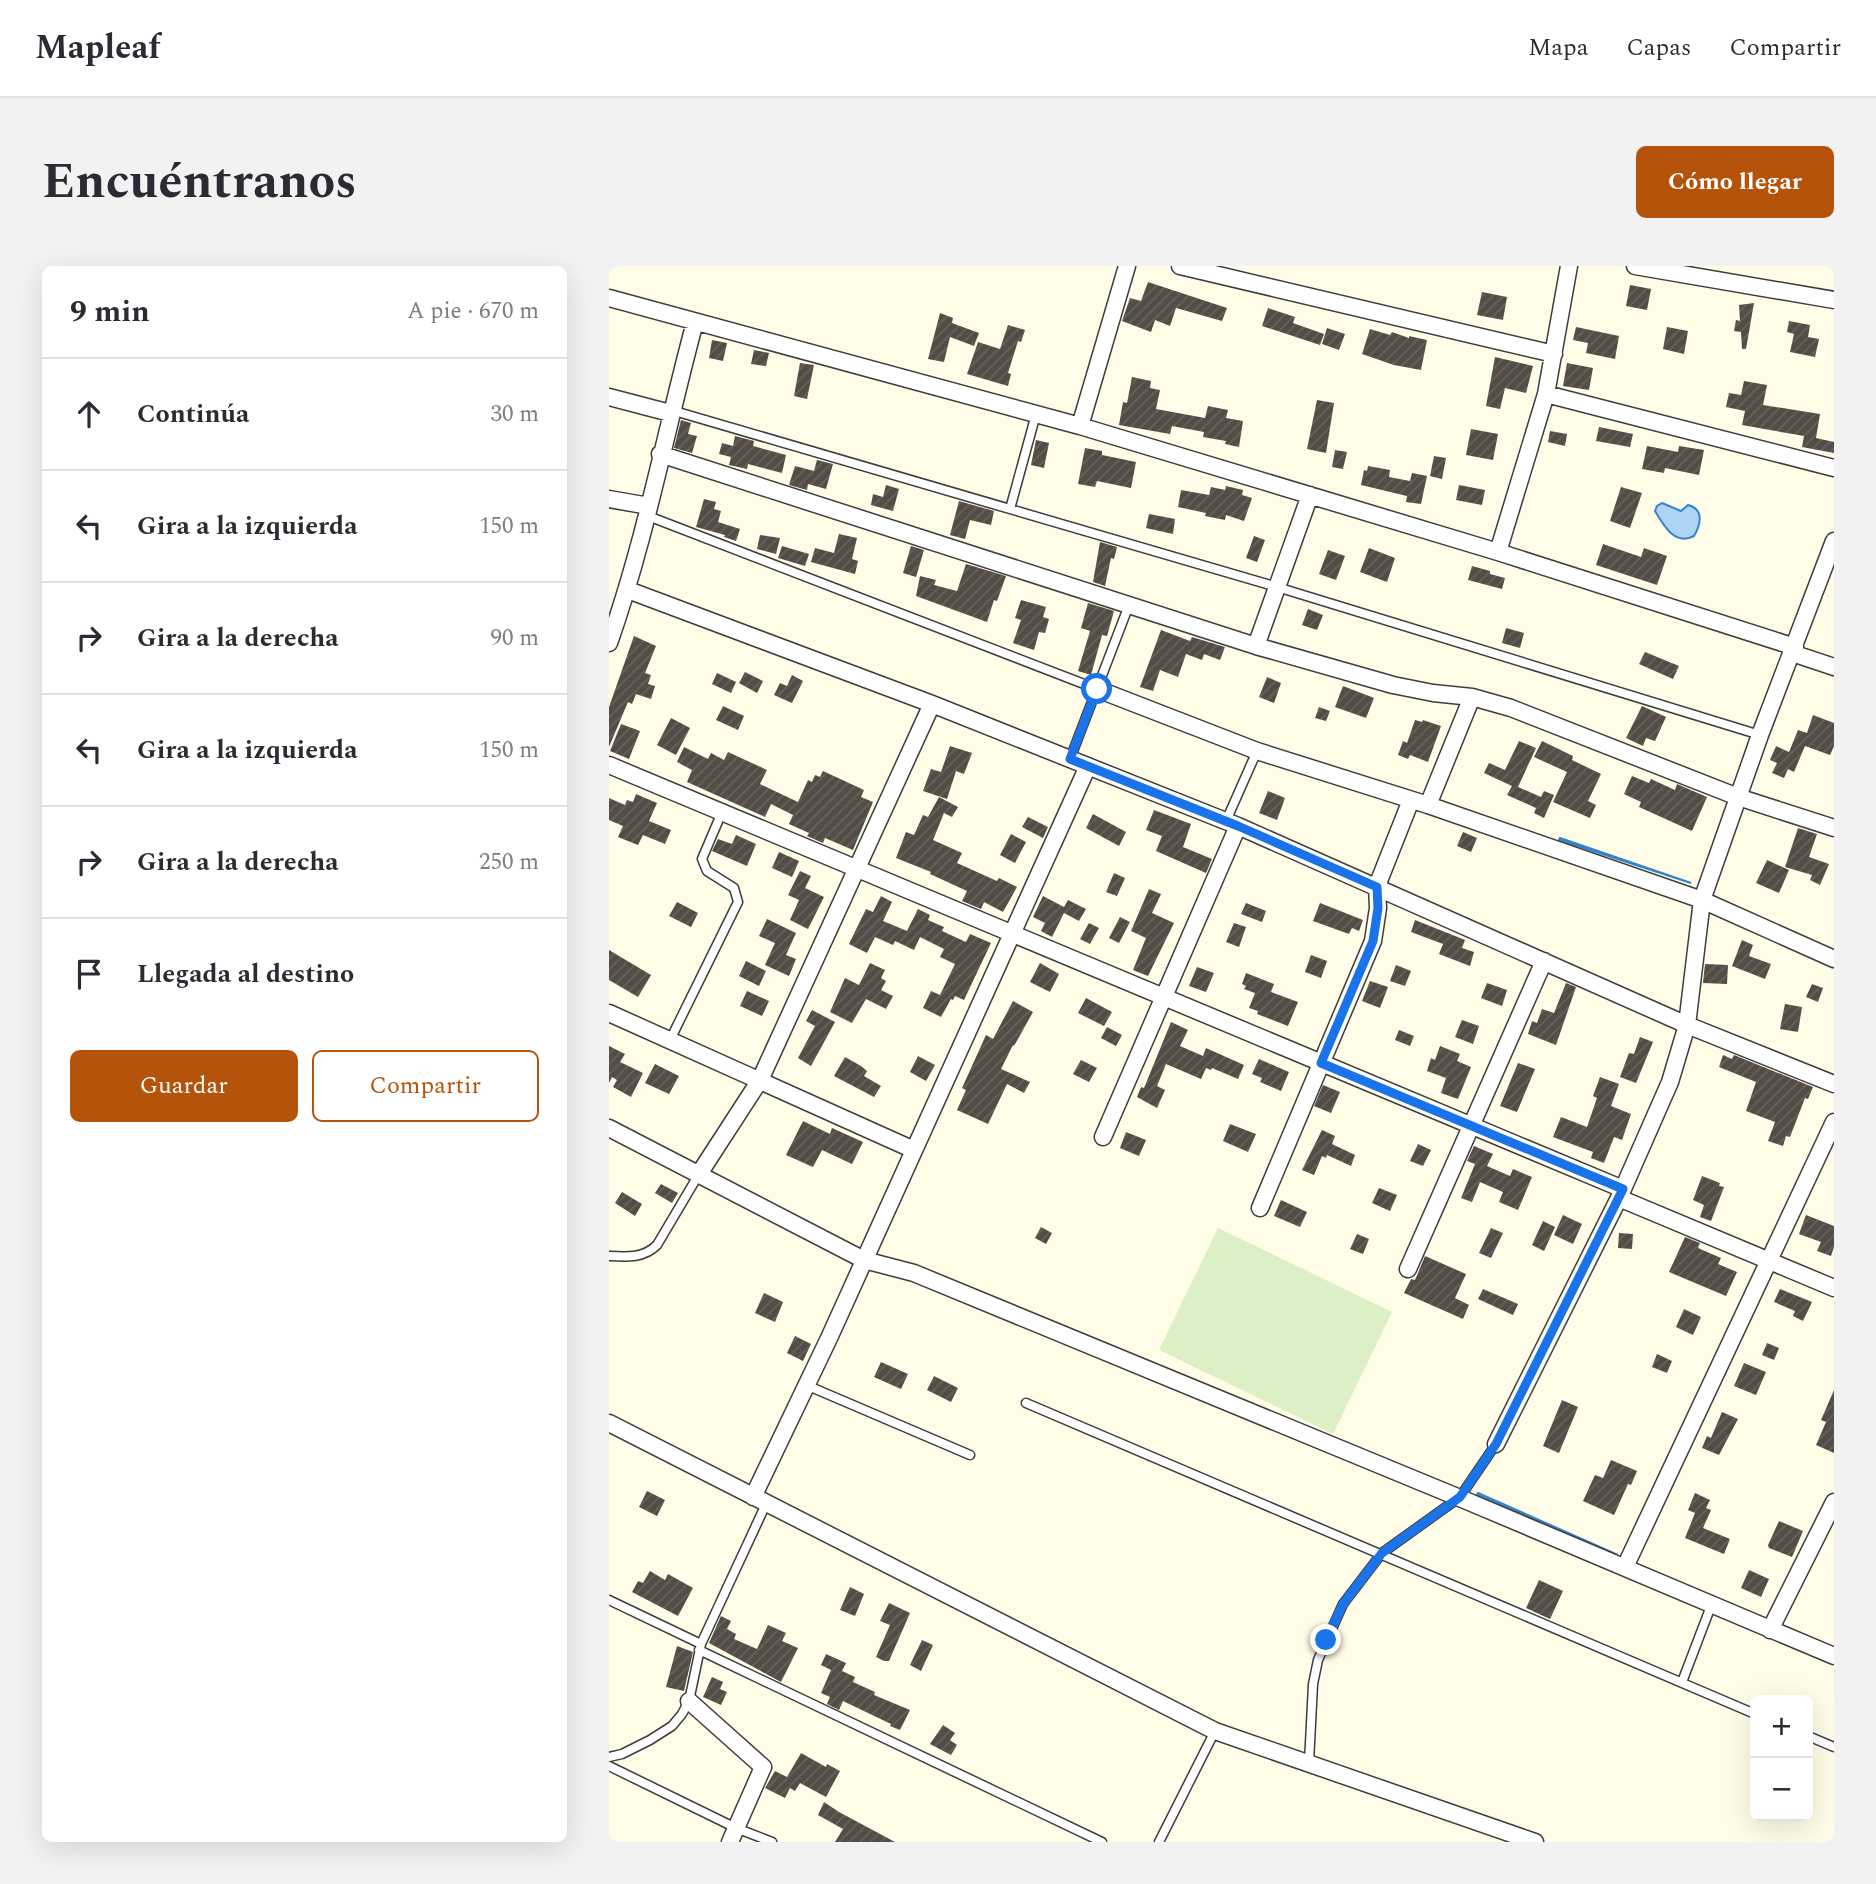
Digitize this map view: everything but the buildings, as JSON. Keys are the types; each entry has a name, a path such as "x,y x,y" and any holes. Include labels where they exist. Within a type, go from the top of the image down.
{"street":[{"path":"1080,426 1127,266"},
{"path":"1180,266 1554,354"},
{"path":"1498,552 1546,394 1569,266"},
{"path":"1635,266 1834,300"},
{"path":"609,298 1080,426 1310,495 1498,552 1793,650 1834,667"},
{"path":"609,643 628,590 695,322"},
{"path":"1546,394 1834,468"},
{"path":"609,397 671,411"},
{"path":"660,454 1256,646 1393,685 1472,697 1511,708 1738,797 1834,828"},
{"path":"1256,646 1310,495"},
{"path":"609,499 648,511"},
{"path":"1496,1444 1621,1194 1667,1091 1687,1025 1702,900 1760,735 1834,541"},
{"path":"628,590 932,704 1232,824 1687,1025 1834,1084"},
{"path":"1097,689 1257,751 1428,805 1702,900 1834,959"},
{"path":"1428,805 1472,697"},
{"path":"699,1174 759,1080 932,704"},
{"path":"609,765 1471,1126 1768,1261 1834,1288"},
{"path":"760,1501 806,1385 1088,766"},
{"path":"1260,1208 1373,941 1378,908 1377,887 1411,800"},
{"path":"1103,1137 1164,997 1232,824"},
{"path":"1408,1269 1544,961"},
{"path":"609,1013 914,1150"},
{"path":"1625,1567 1834,1122"},
{"path":"609,1128 864,1260 926,1278 1460,1497 1711,1606 1834,1656"},
{"path":"609,1423 1215,1731 1535,1842"},
{"path":"1770,1630 1834,1502"},
{"path":"689,1701 763,1767 733,1835"}],"lane":[{"path":"671,411 1277,587 1760,735"},
{"path":"1010,509 1036,414"},
{"path":"648,511 1097,689"},
{"path":"1070,759 1129,605"},
{"path":"1232,824 1257,751"},
{"path":"670,1040 738,902 734,888 707,871 702,859 722,812"},
{"path":"609,1256 648,1254 657,1245 699,1174"},
{"path":"806,1385 970,1455"},
{"path":"1026,1403 1750,1712"},
{"path":"1309,1763 1313,1684 1318,1660 1343,1604 1382,1553 1460,1497 1496,1444"},
{"path":"609,1757 633,1749 672,1727 689,1701 700,1647 760,1501"},
{"path":"609,1600 1102,1842"},
{"path":"1682,1682 1711,1606"},
{"path":"1159,1842 1215,1731"},
{"path":"1813,1738 1834,1747"},
{"path":"609,1766 733,1835 772,1842"}],"green space":[{"path":"1218,1228 1392,1312 1333,1434 1159,1350"}],"water":[{"path":"1662,503 1681,511 1688,505 1697,510 1700,517 1694,536 1681,538 1671,533 1655,511"},
{"path":"1560,838 1691,883 1559,840"},
{"path":"1478,1493 1616,1554 1477,1495"}],"route":[{"path":"1097,689 1070,759 1238,826 1377,887 1378,908 1373,941 1321,1063 1623,1189 1496,1444 1460,1497 1382,1553 1343,1604 1326,1640"}]}
